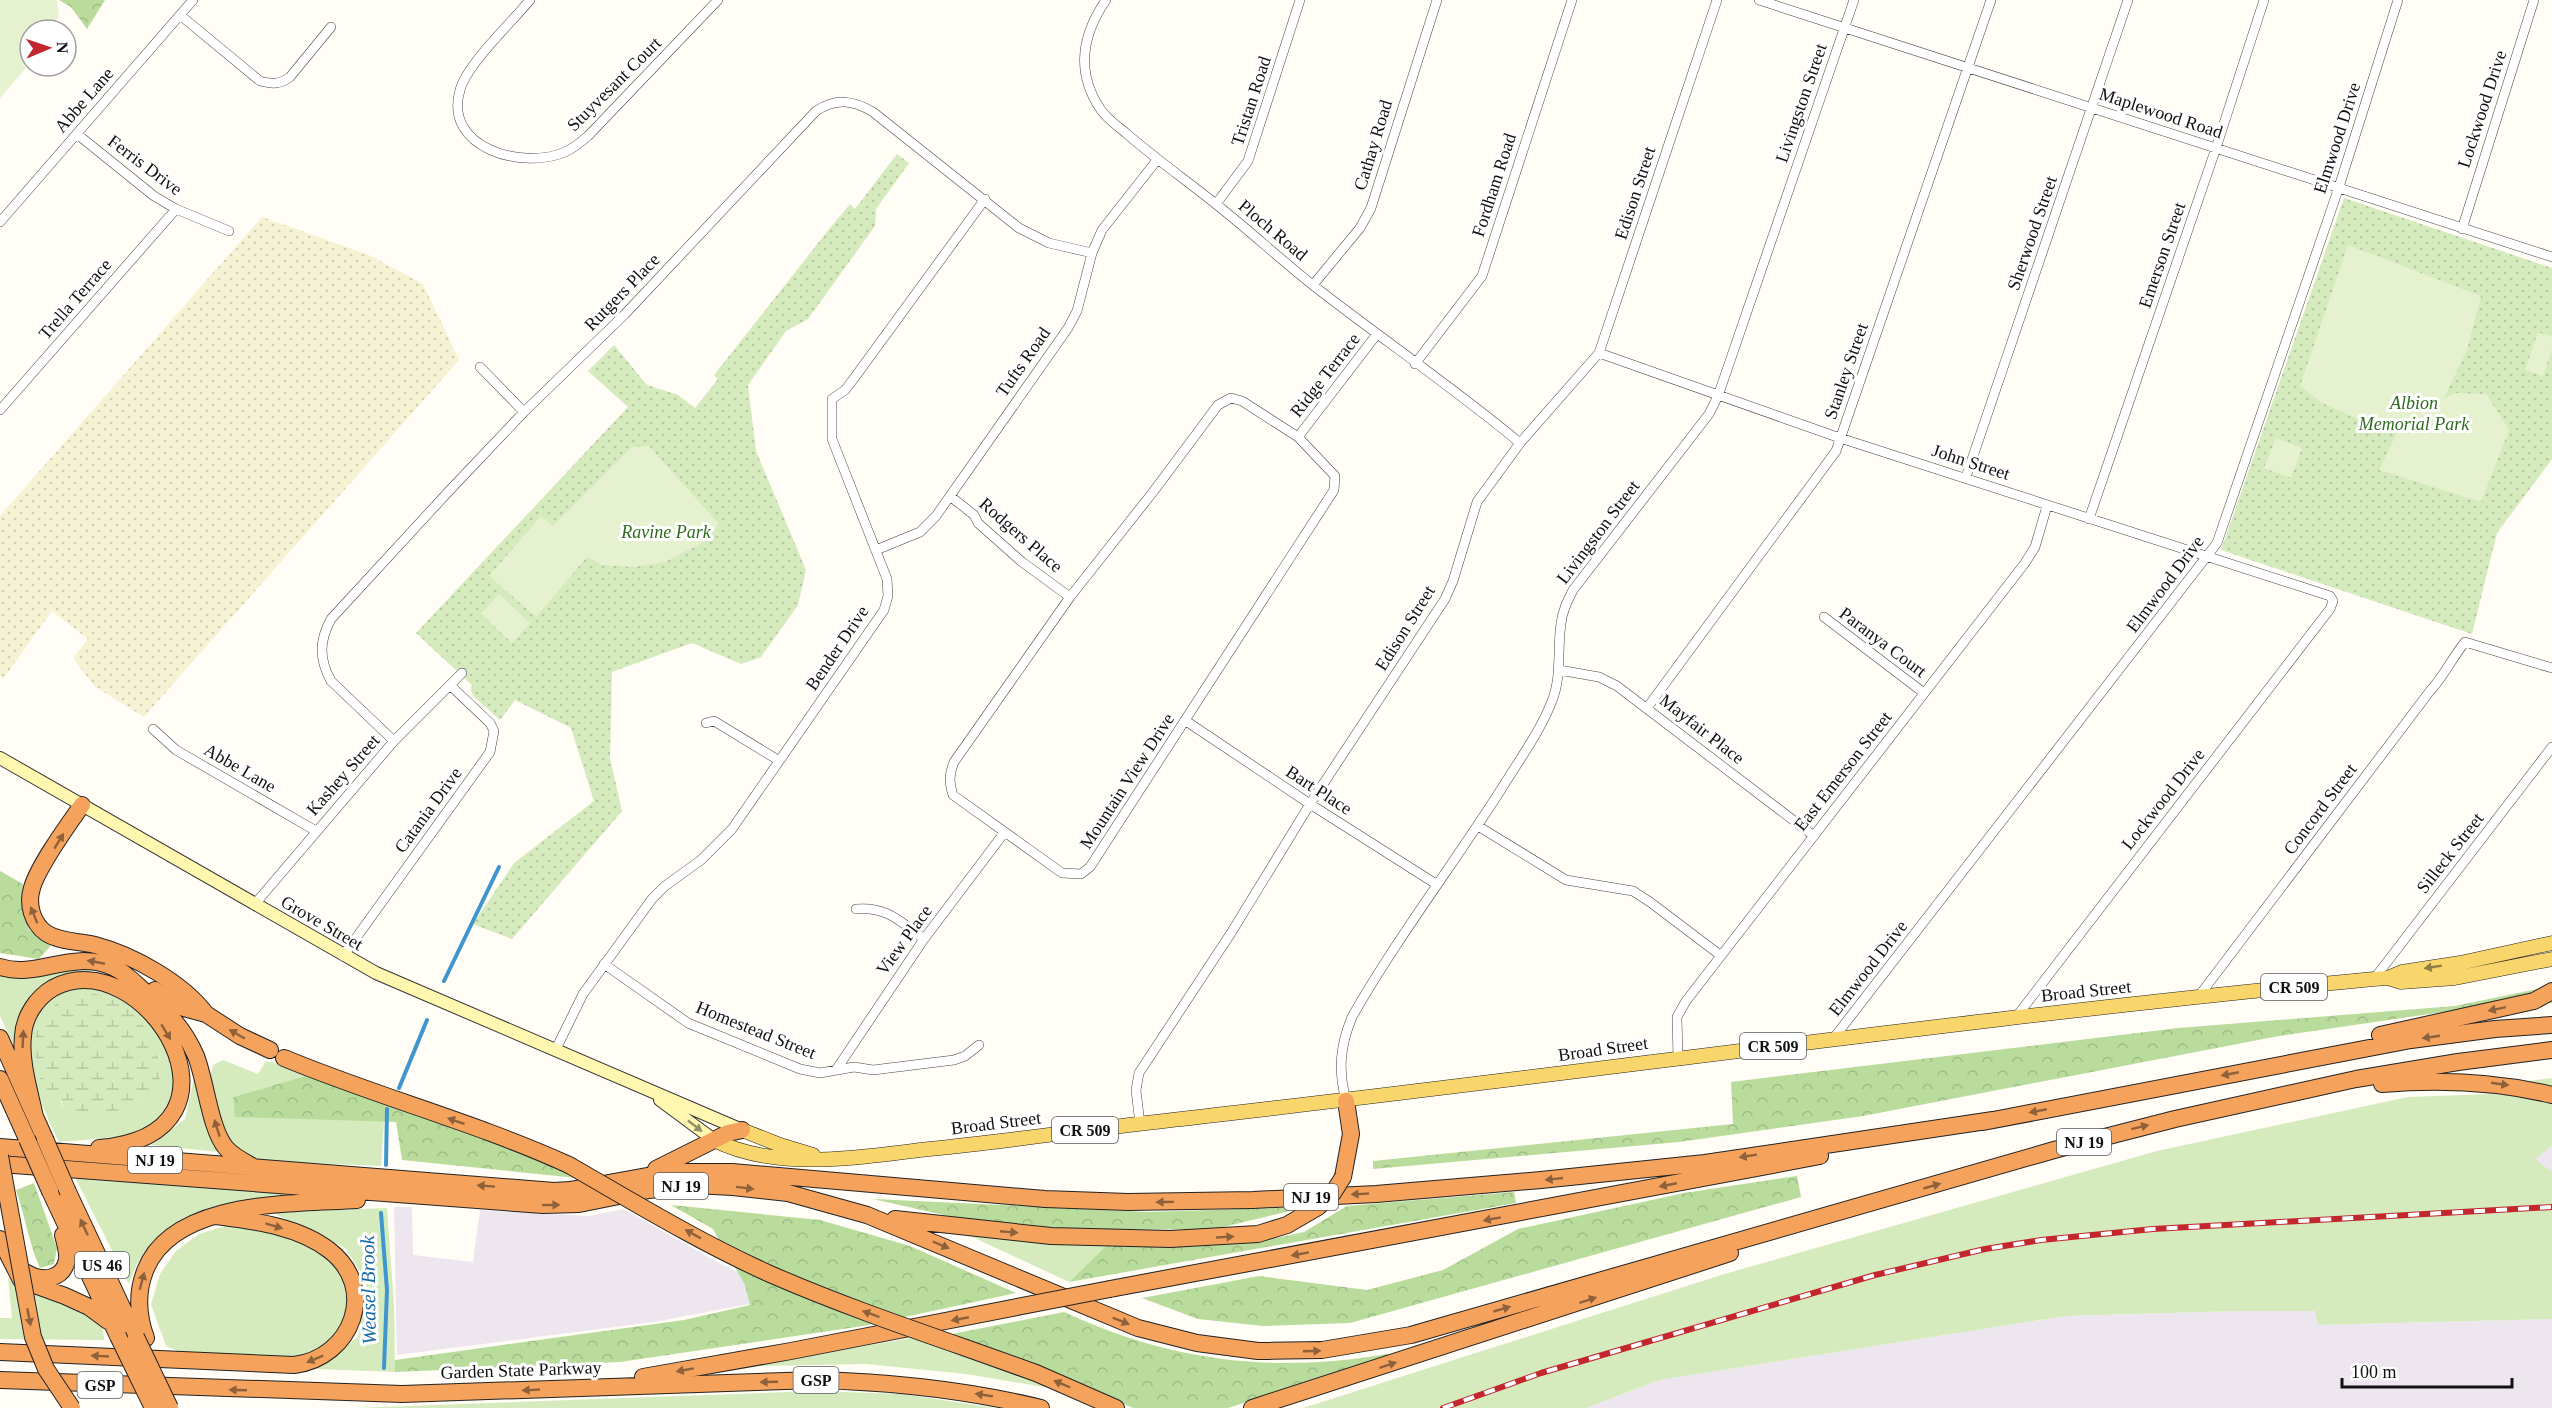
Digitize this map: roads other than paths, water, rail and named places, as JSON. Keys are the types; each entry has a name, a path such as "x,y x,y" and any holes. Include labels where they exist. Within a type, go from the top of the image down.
{"highway":[{"path":"82,805 34,882 30,903 37,924 56,938 99,946 145,966 194,999 206,1014"},
{"path":"0,967 24,971 78,960 98,962 120,970 184,1008 206,1014 240,1036 277,1054 370,1091 517,1142 569,1165 722,1251 769,1273 847,1306 1036,1373 1116,1408"},
{"path":"120,970 161,1005 181,1030 199,1066 222,1142 234,1155 256,1168"},
{"path":"35,1117 23,1056 22,1037 31,1011 43,995 70,982 97,981 128,994 157,1019 173,1045 181,1071 181,1092 170,1118 158,1130 143,1139 113,1147 50,1146"},
{"path":"2287,1063 2373,1037 2534,1001 2552,991"},
{"name":"NJ 19","path":"0,1148 50,1146 256,1168 554,1191 679,1172 732,1172 1045,1199 1128,1202 1253,1200 1376,1194 1576,1177 1705,1163 1993,1120 2432,1037 2552,1025"},
{"name":"US 46","path":"0,1038 50,1146 68,1192 141,1338 172,1408"},
{"name":"NJ 19","path":"2,1163 543,1205 579,1204 668,1187 733,1186 788,1193 867,1215 1138,1328 1227,1348 1291,1351 1353,1347 1411,1335 2105,1136 2295,1091 2458,1062 2552,1050"},
{"name":"US 46","path":"0,1079 57,1208 153,1408"},
{"path":"2295,1091 2409,1082 2471,1081 2521,1087 2552,1095"},
{"path":"867,1215 1051,1236 1170,1239 1258,1234 1287,1225 1318,1207 1333,1193 1343,1177 1351,1134 1346,1101"},
{"path":"589,1387 1627,1193 1993,1120"},
{"path":"627,1180 672,1163 714,1140 742,1130"},
{"path":"2,1163 33,1336 50,1376 72,1408"},
{"path":"141,1338 139,1300 143,1276 154,1254 178,1231 216,1216 261,1207 414,1196"},
{"path":"1252,1408 1694,1265 1876,1202"},
{"path":"13,1264 38,1278 49,1278 62,1270 68,1256 57,1208"},
{"path":"0,1352 294,1365 314,1361 332,1350 350,1326 355,1306 353,1287 341,1262 320,1244 281,1228 257,1221 216,1216"},
{"path":"0,1239 21,1280 73,1300 115,1329"},
{"name":"Garden State Parkway","path":"0,1380 402,1394 816,1380 864,1381 936,1387 1041,1408"}],"main road":[{"name":"Broad Street","path":"714,1140 726,1146 763,1156 792,1160 897,1153 1346,1101 2017,1016 2381,979 2402,972 2552,944"},
{"name":"Broad Street","path":"2381,979 2401,982 2455,978 2552,959"},
{"name":"Broad Street","path":"742,1130 780,1145 824,1158"}],"street":[{"name":"Abbe Lane","path":"0,222 193,0"},
{"name":"Stuyvesant Court","path":"530,0 471,69 460,90 459,99 464,129 472,138 494,152 526,158 541,158 566,152 588,136 718,0"},
{"name":"Ploch Road","path":"1106,0 1085,41 1084,62 1087,79 1100,109 1157,160 1216,204 1313,285 1520,443"},
{"name":"Tristan Road","path":"1216,204 1248,161 1300,0"},
{"name":"Cathay Road","path":"1313,285 1359,228 1371,208 1437,0"},
{"name":"Fordham Road","path":"1416,364 1482,276 1572,0"},
{"name":"Edison Street","path":"1140,1124 1136,1090 1139,1073 1231,933 1310,804 1445,598 1453,581 1477,502 1520,443 1599,353 1717,0"},
{"name":"Maplewood Road","path":"1759,0 2552,257"},
{"name":"Livingston Street","path":"1346,1101 1340,1067 1343,1041 1349,1023 1436,884 1478,826 1553,701 1559,670 1561,624 1565,607 1573,590 1709,414 1718,396 1854,0"},
{"name":"Stanley Street","path":"1647,708 1836,451 1990,0"},
{"name":"Sherwood Street","path":"1966,477 2128,0"},
{"name":"Emerson Street","path":"2089,519 2216,148 2264,0"},
{"name":"Elmwood Drive","path":"1833,1039 2217,543 2338,189 2398,0"},
{"name":"Lockwood Drive","path":"2462,228 2534,0"},
{"path":"180,15 260,81 272,84 282,83 290,77 332,27"},
{"name":"Rutgers Place","path":"394,741 331,681 322,658 321,646 324,632 331,619 525,412 625,314 806,119 827,104 849,102 860,104 1034,237 1092,253"},
{"name":"Ferris Drive","path":"77,134 154,196 176,209 229,231"},
{"name":"Tufts Road","path":"876,550 920,532 950,496 1041,363 1068,328 1077,311 1092,253 1110,219 1157,160"},
{"name":"Bender Drive","path":"555,1051 583,994 652,899 665,886 701,860 732,829 884,610 888,596 887,579 832,439 832,399 845,390 855,377 985,199"},
{"name":"Trella Terrace","path":"0,410 176,209"},
{"name":"Ridge Terrace","path":"1298,436 1377,334"},
{"name":"John Street","path":"1599,353 1840,438 2330,596 2333,601"},
{"path":"480,368 525,412"},
{"name":"Mountain View Drive","path":"1231,398 1242,400 1298,436 1335,476 1334,490 1090,867 1081,874 1062,873 953,795 949,774 954,762 1070,597 1218,405 1231,398"},
{"name":"Rodgers Place","path":"950,496 974,515 978,523 1022,562 1070,597"},
{"name":"East Emerson Street","path":"1678,1058 1677,1017 1686,1001 2025,563 2035,547 2047,506"},
{"name":"Lockwood Drive","path":"2017,1016 2330,609 2333,601"},
{"name":"Paranya Court","path":"1824,617 1923,693"},
{"name":"Concord Street","path":"2199,996 2430,691 2445,675 2455,654 2465,642 2552,668"},
{"name":"Mayfair Place","path":"1559,670 1599,677 1647,708 1814,836"},
{"name":"Kashey Street","path":"254,905 394,741 462,673"},
{"name":"Catania Drive","path":"343,956 490,752 494,731 490,723 450,685"},
{"path":"706,723 714,721 778,760"},
{"name":"Bart Place","path":"1186,721 1310,804 1436,884"},
{"name":"Abbe Lane","path":"153,729 176,750 316,831"},
{"name":"Silleck Street","path":"2381,979 2552,747"},
{"name":"Grove Street","path":"0,759 343,956 395,982 641,1088 681,1102 742,1130"},
{"path":"1478,826 1566,880 1633,891 1720,955"},
{"name":"View Place","path":"836,1070 924,939 1004,833"},
{"path":"856,909 871,908 888,912 924,939"},
{"name":"Homestead Street","path":"604,964 688,1023 800,1069 820,1073 854,1067 873,1070 954,1060 979,1045"},
{"name":"Grove Street","path":"641,1088 668,1105 714,1140"}],"waterway":[{"name":"Weasel Brook","path":"444,981 499,867"},
{"name":"Weasel Brook","path":"399,1088 427,1020"},
{"name":"Weasel Brook","path":"386,1165 387,1109"},
{"name":"Weasel Brook","path":"381,1213 387,1290 384,1368"}],"railway":[{"path":"1443,1408 1541,1373 1875,1275 1985,1249 2041,1240 2153,1229 2552,1207"}],"park label":[{"name":"Albion Memorial Park","path":"2414,413"},
{"name":"Ravine Park","path":"666,532"}]}
